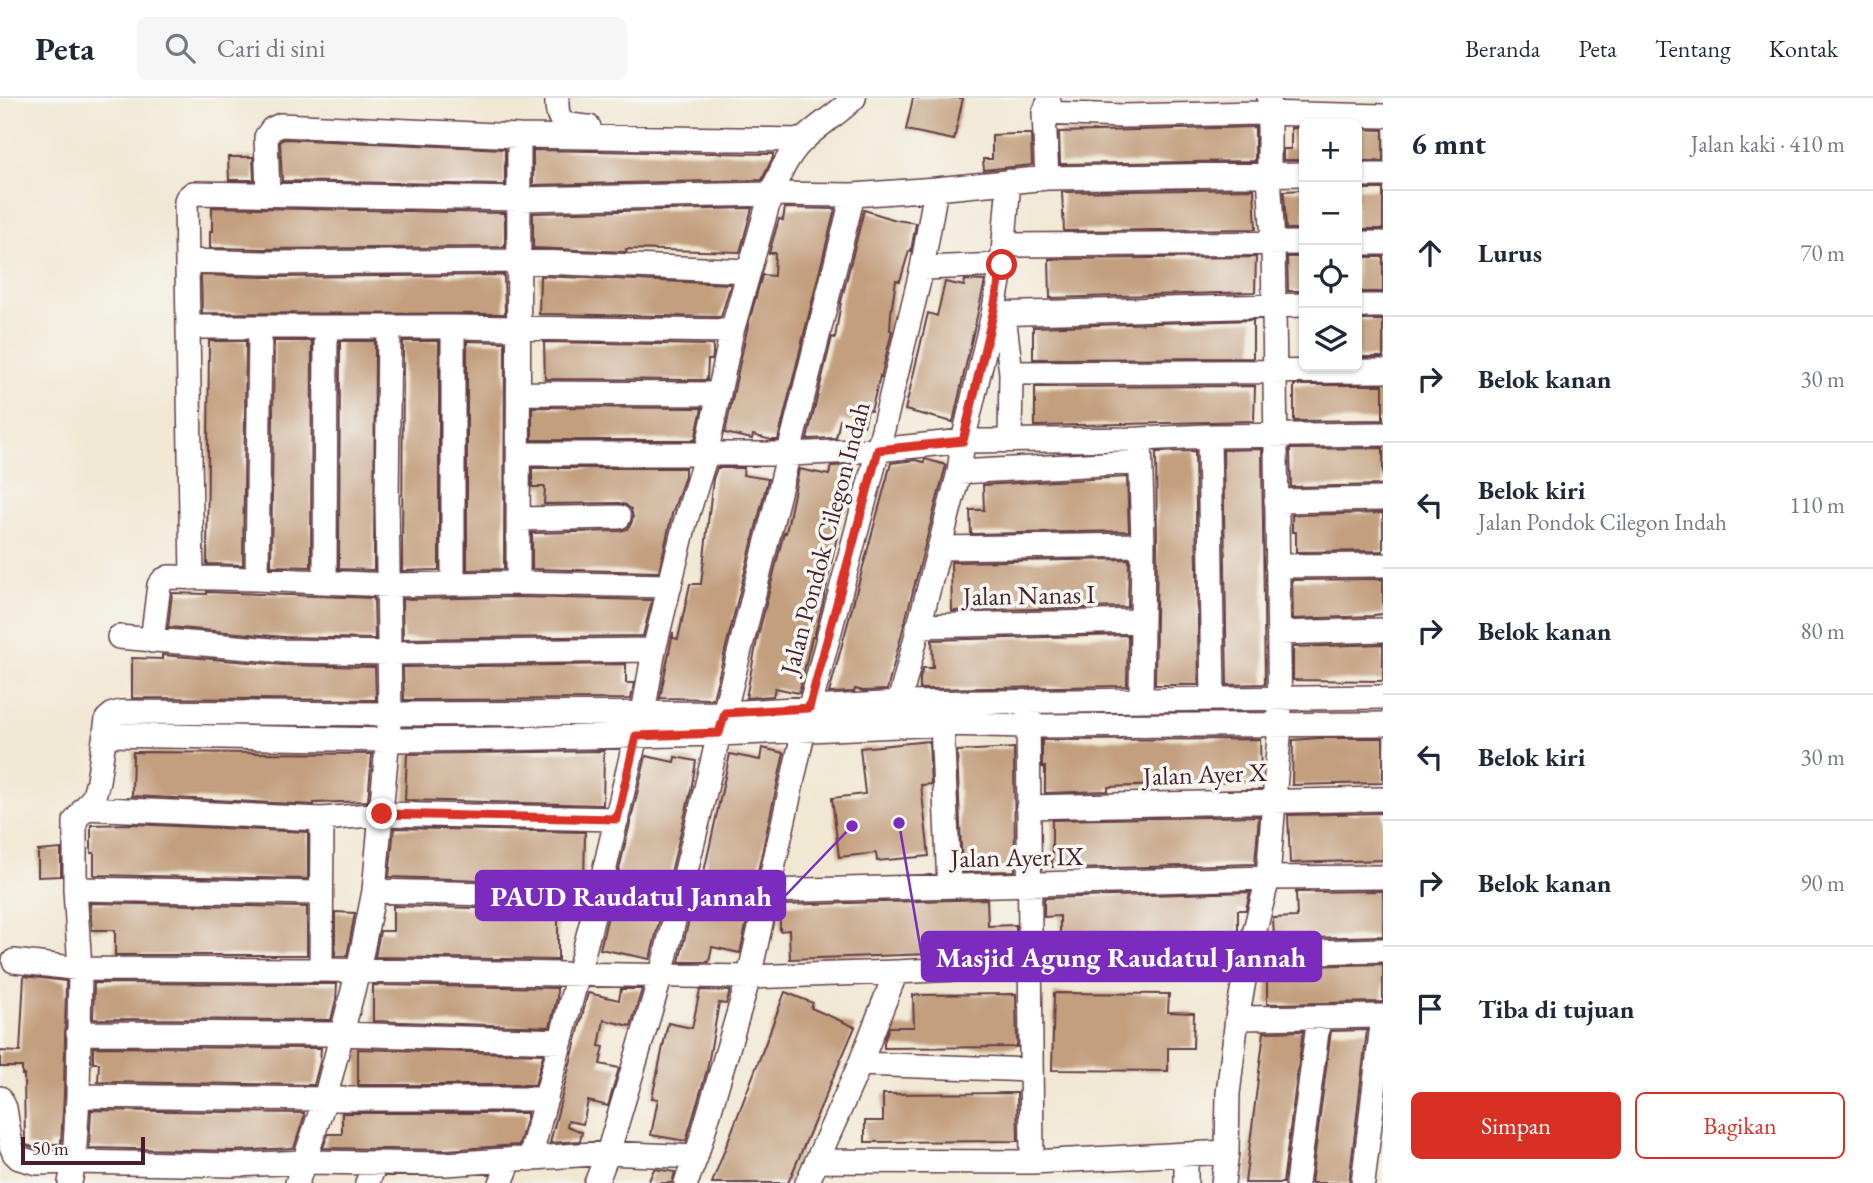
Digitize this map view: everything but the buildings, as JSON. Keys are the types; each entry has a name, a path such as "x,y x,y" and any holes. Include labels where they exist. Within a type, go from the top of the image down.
{"street":[{"path":"557,98 558,117 563,123 636,137"},
{"path":"501,1183 520,1160 546,1099 643,713 654,650 685,523 706,455 732,331 771,194 789,157 803,140 854,98"},
{"path":"1047,178 1047,105 1269,106 1383,116"},
{"path":"1223,1183 1227,1152 1228,1094 1237,1018 1249,954 1268,878 1280,724 1269,106"},
{"path":"268,194 266,137 272,129 281,125 519,136 803,140"},
{"path":"518,583 519,136"},
{"path":"192,578 186,202 190,195 197,192 520,199 853,195 1047,178 1299,174"},
{"path":"1362,175 1383,175"},
{"path":"898,714 918,626 959,472 963,441 999,314 1009,181"},
{"name":"Jalan Pondok Cilegon Indah","path":"686,1183 749,977 806,719 878,450 922,268 936,189"},
{"path":"596,1183 608,1153 661,975 853,195"},
{"path":"922,268 1003,255 1299,243"},
{"path":"1362,243 1383,243"},
{"path":"187,261 518,261 749,271"},
{"path":"999,314 1299,305"},
{"path":"1362,306 1383,306"},
{"path":"999,314 1011,373 1010,440"},
{"path":"189,327 732,331"},
{"path":"257,579 260,327"},
{"path":"325,582 326,327"},
{"path":"301,1173 325,1099 358,971 374,891 390,714 387,500 389,327"},
{"path":"453,327 453,584"},
{"path":"1011,373 1383,371"},
{"path":"519,393 719,394"},
{"path":"959,472 1139,451 1209,436 1383,434"},
{"path":"1209,436 1213,699"},
{"path":"519,454 789,454 1010,440 1139,451"},
{"path":"1139,451 1143,545 1140,700"},
{"path":"1276,501 1383,499"},
{"path":"518,519 619,517"},
{"path":"939,548 1143,545"},
{"path":"1277,566 1383,565"},
{"path":"152,641 159,585 169,577 388,585 518,583 670,586"},
{"name":"Jalan Nanas I","path":"918,626 1142,621"},
{"path":"1279,632 1383,630"},
{"path":"119,637 284,651 389,653 654,650"},
{"path":"106,727 388,740 636,736 722,723 898,714 1027,702 1383,697"},
{"path":"1027,702 1032,1162"},
{"path":"70,1176 78,1096 80,968 75,889 75,821 94,796 106,727 113,714 643,713 722,723"},
{"path":"898,714 943,724 1028,726 1383,724"},
{"path":"943,724 949,886"},
{"name":"Jalan Ayer X","path":"1028,807 1383,799"},
{"path":"84,808 322,819 382,814 617,819"},
{"path":"321,970 322,819"},
{"name":"Jalan Ayer IX","path":"768,891 1383,877"},
{"path":"75,889 321,893"},
{"path":"374,891 598,897"},
{"path":"14,961 80,968 749,977 1383,950"},
{"path":"807,1183 860,1065 896,972"},
{"path":"1237,1018 1383,1016 1375,1148 1363,1183"},
{"path":"1297,1183 1319,1017"},
{"path":"78,1033 341,1034 561,1041"},
{"path":"860,1065 1031,1070"},
{"path":"78,1096 546,1099"},
{"path":"3,1103 13,1153 19,1158 70,1176 442,1173 520,1160 608,1153 696,1157"},
{"path":"817,1161 1032,1162 1227,1152"},
{"path":"1186,1155 1186,1183"}],"place":[{"name":"Masjid Agung Raudatul Jannah","path":"899,823"},
{"name":"PAUD Raudatul Jannah","path":"852,826"}],"route":[{"path":"382,814 617,819 636,736 719,733 725,713 809,708 878,450 963,441 1002,265"}]}
